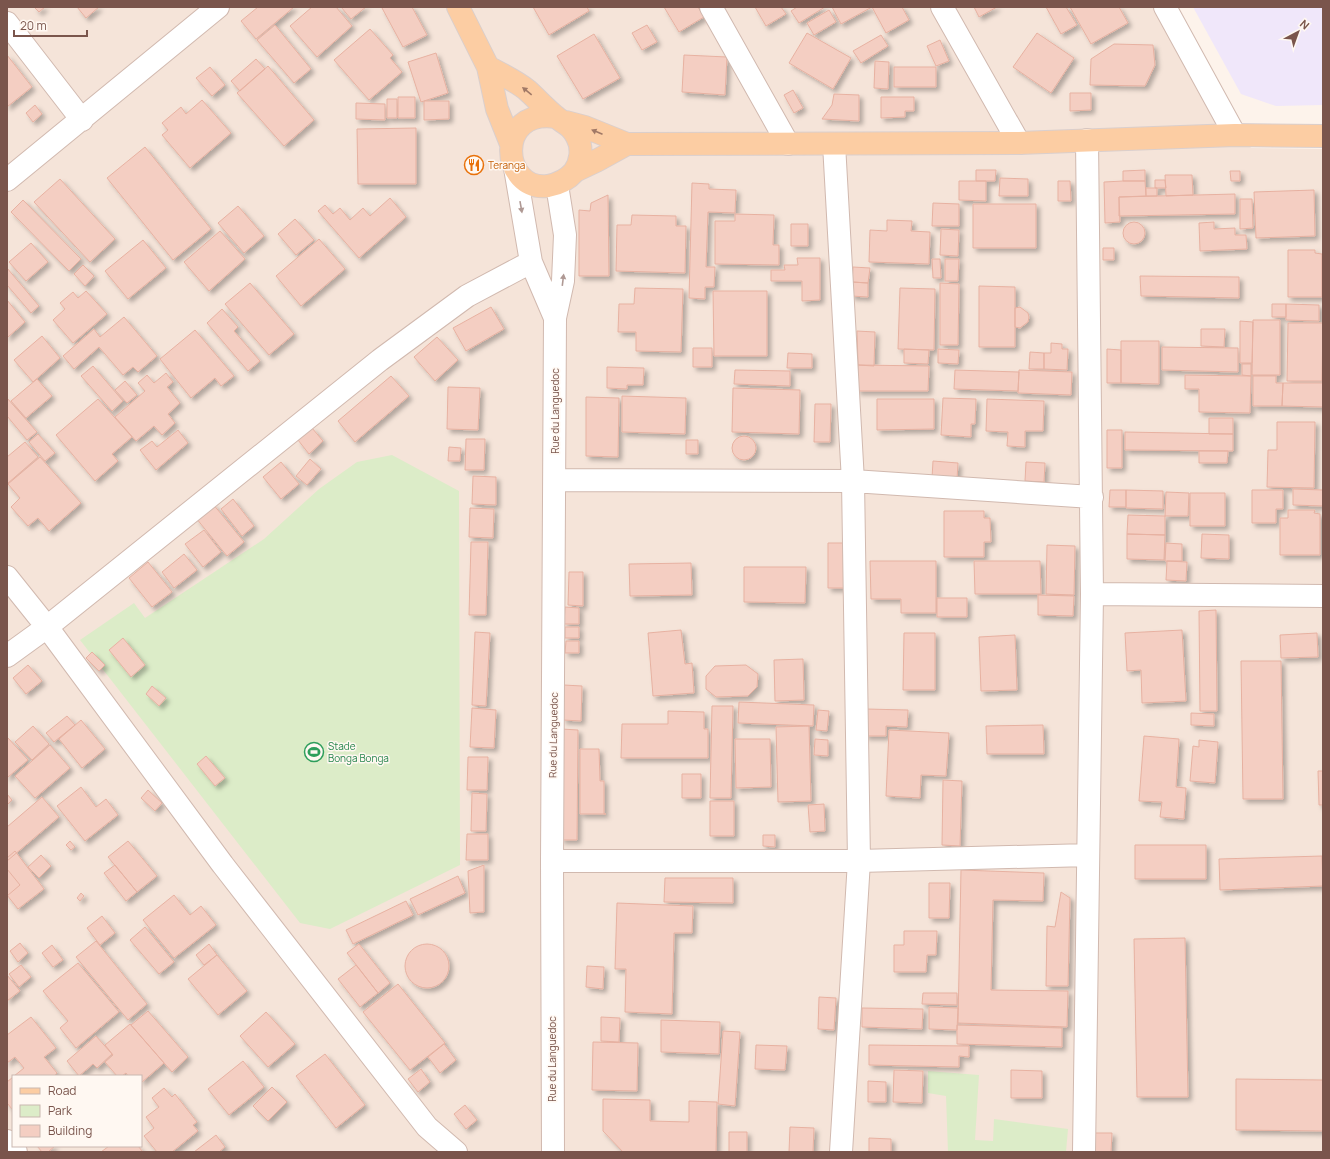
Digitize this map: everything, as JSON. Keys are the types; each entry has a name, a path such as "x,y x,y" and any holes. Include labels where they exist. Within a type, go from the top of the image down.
{"main road":[{"path":"458,7 488,67 497,109 511,144"},
{"path":"488,67 526,89 561,120 574,130 581,150 580,161 575,171 567,179 557,185 544,186 533,184 522,178 510,157 511,144 515,133 522,124 533,118 545,116 561,120 585,127 627,144 1019,143 1235,135 1323,136"},
{"path":"575,171 596,162 627,144"}],"street":[{"path":"7,180 218,7"},
{"path":"712,7 788,144"},
{"path":"942,7 1019,143"},
{"path":"1165,7 1235,135"},
{"path":"7,23 82,120"},
{"path":"1084,1152 1092,594 1088,140"},
{"path":"834,144 853,481 859,861 841,1152"},
{"path":"515,168 531,262 555,318"},
{"path":"555,318 563,281 565,235 557,185"},
{"path":"7,656 47,627 380,360 467,296 531,262"},
{"name":"Rue du Languedoc","path":"553,1152 552,862 555,318"},
{"path":"555,480 853,481 1092,497"},
{"path":"7,577 47,627 222,865 427,1127 456,1152"},
{"path":"1092,594 1323,596"},
{"path":"552,862 859,861 1088,855"},
{"path":"7,1141 16,1152"}],"shaded area":[{"path":"7,7 1171,7 1251,148 1323,149 1323,1152 7,1152"},
{"path":"1193,7 1323,7 1323,105 1276,106 1241,94"}],"green space":[{"name":"Stade Bonga Bonga","path":"392,455 459,491 460,865 330,929 300,923 80,640 134,603 145,618 264,539 319,489 357,462"},
{"path":"928,1071 979,1075 975,1140 993,1141 994,1119 1068,1129 1066,1152 948,1152 946,1096 928,1093"}],"building":[{"path":"34,7 45,7 39,12"},
{"path":"77,7 99,7 86,18"},
{"path":"258,7 294,7 256,39 241,21"},
{"path":"312,7 336,7 352,26 317,57 290,26"},
{"path":"341,7 366,7 351,19"},
{"path":"412,7 427,35 403,47 382,8"},
{"path":"533,7 587,7 589,11 549,35"},
{"path":"664,7 698,7 704,17 679,32"},
{"path":"755,7 781,7 786,14 766,26"},
{"path":"797,7 825,7 799,23 791,11"},
{"path":"832,7 872,7 841,24"},
{"path":"872,7 902,7 909,20 886,33"},
{"path":"974,7 997,7 979,17"},
{"path":"1046,7 1066,7 1077,25 1061,34"},
{"path":"1070,7 1119,7 1128,23 1091,44"},
{"path":"829,10 836,22 814,35 807,23"},
{"path":"275,25 311,69 294,83 257,40"},
{"path":"647,25 657,42 642,50 632,33"},
{"path":"370,29 393,55 390,58 402,72 369,100 334,60"},
{"path":"807,33 851,58 833,89 789,63"},
{"path":"1037,33 1074,58 1051,93 1013,67"},
{"path":"594,34 620,78 583,99 557,56"},
{"path":"881,35 888,46 861,63 853,51"},
{"path":"940,40 949,61 936,66 927,46"},
{"path":"1114,44 1153,45 1155,65 1145,86 1090,85 1091,59"},
{"path":"436,53 448,93 421,102 408,62"},
{"path":"7,55 32,87 7,107"},
{"path":"684,55 727,57 725,95 682,92"},
{"path":"256,59 265,69 240,91 231,81"},
{"path":"875,61 889,62 888,89 874,88"},
{"path":"268,66 314,120 284,146 237,93"},
{"path":"210,67 225,85 212,96 196,78"},
{"path":"894,67 936,67 936,87 894,87"},
{"path":"793,90 803,108 794,113 784,95"},
{"path":"1070,93 1091,93 1091,110 1070,111"},
{"path":"834,94 859,95 859,121 822,119 832,105"},
{"path":"398,97 415,97 415,118 398,118"},
{"path":"881,97 914,97 914,111 905,111 905,117 881,118"},
{"path":"387,99 397,99 397,118 387,118"},
{"path":"202,100 231,133 190,168 162,135 168,130 162,123 181,107 186,114"},
{"path":"424,101 449,101 449,119 424,120"},
{"path":"356,103 385,104 385,120 356,119"},
{"path":"35,105 42,114 33,122 26,113"},
{"path":"416,128 416,184 358,184 357,129"},
{"path":"145,147 211,229 173,260 107,178"},
{"path":"976,170 996,170 995,181 976,181"},
{"path":"1145,170 1145,181 1123,181 1123,171"},
{"path":"1230,171 1240,171 1240,181 1231,181"},
{"path":"1165,175 1192,175 1193,195 1166,196"},
{"path":"1000,178 1028,179 1028,196 999,196"},
{"path":"60,179 115,239 90,262 34,202"},
{"path":"1155,180 1165,180 1166,188 1155,188"},
{"path":"959,181 986,181 986,201 959,200"},
{"path":"1058,181 1070,181 1071,201 1058,201"},
{"path":"1145,181 1146,196 1119,197 1120,222 1105,223 1104,182"},
{"path":"692,183 709,184 709,189 736,190 735,213 708,212 706,267 715,267 714,287 705,287 705,299 689,298"},
{"path":"1146,188 1157,188 1157,196 1146,196"},
{"path":"1314,190 1315,236 1256,238 1254,192"},
{"path":"1235,194 1235,214 1119,216 1119,197"},
{"path":"608,195 609,276 579,276 579,210 590,211 591,203"},
{"path":"390,198 406,217 359,258 318,211 325,205 333,214 340,208 350,220 363,208 370,216"},
{"path":"1240,199 1252,199 1253,228 1240,229"},
{"path":"23,200 81,259 69,271 11,212"},
{"path":"933,203 959,204 959,226 932,226"},
{"path":"973,204 1036,204 1036,248 973,248"},
{"path":"238,206 264,236 244,253 218,223"},
{"path":"735,214 774,215 773,245 779,245 779,265 715,264 715,221 735,221"},
{"path":"632,215 676,216 676,226 686,226 685,273 616,271 617,225 631,225"},
{"path":"295,219 314,240 296,255 278,234"},
{"path":"887,220 912,221 911,231 930,232 929,264 869,262 870,230 887,231"},
{"path":"1134,222 1138,223 1144,229 1144,237 1138,243 1134,244 1130,243 1124,237 1123,233 1124,229 1130,223"},
{"path":"1214,222 1214,229 1235,228 1235,235 1246,235 1247,249 1200,251 1199,223"},
{"path":"791,224 808,224 808,246 791,246"},
{"path":"941,229 959,230 958,256 940,255"},
{"path":"220,231 245,259 209,291 184,262"},
{"path":"319,239 345,269 301,306 276,276"},
{"path":"143,240 166,268 128,299 105,271"},
{"path":"31,243 48,262 26,281 9,262"},
{"path":"1103,248 1114,248 1114,260 1103,260"},
{"path":"1288,250 1315,250 1315,253 1322,254 1322,297 1288,297"},
{"path":"797,258 820,258 820,300 802,301 802,281 771,281 771,270 785,270 784,265 798,265"},
{"path":"932,259 940,259 941,278 933,278"},
{"path":"945,259 959,259 958,281 945,281"},
{"path":"83,265 94,276 85,286 74,274"},
{"path":"853,267 870,268 868,283 852,282"},
{"path":"7,268 39,306 31,313 7,285"},
{"path":"1140,276 1239,277 1239,298 1141,296"},
{"path":"852,282 868,283 868,297 851,296"},
{"path":"250,283 294,334 269,355 225,304"},
{"path":"940,283 959,284 958,345 940,345"},
{"path":"979,286 1015,287 1015,347 979,347"},
{"path":"635,288 683,289 681,352 636,351 636,332 618,332 619,304 634,304"},
{"path":"900,288 935,289 934,350 898,349"},
{"path":"86,291 107,314 73,343 53,320 65,309 60,303 73,292 78,298"},
{"path":"713,291 767,291 767,356 714,356"},
{"path":"7,300 25,322 7,338"},
{"path":"1272,304 1286,304 1286,317 1272,317"},
{"path":"1286,304 1319,305 1319,321 1286,320"},
{"path":"491,307 504,329 466,351 453,328"},
{"path":"1020,307 1028,313 1029,317 1028,322 1020,328 1015,327 1015,308"},
{"path":"222,309 238,327 234,331 260,361 248,371 207,323"},
{"path":"124,317 157,356 138,372 133,367 123,375 99,347 74,369 63,356 94,329 100,337"},
{"path":"1253,320 1280,320 1280,375 1252,375"},
{"path":"1240,321 1253,322 1252,363 1240,363"},
{"path":"1288,323 1323,323 1322,381 1287,381"},
{"path":"1201,329 1225,329 1224,347 1201,346"},
{"path":"195,330 234,376 221,386 215,378 191,398 160,359"},
{"path":"857,331 875,332 874,366 858,365"},
{"path":"42,336 60,358 33,382 14,360"},
{"path":"437,337 458,360 435,381 414,357"},
{"path":"1121,341 1159,341 1159,384 1121,383"},
{"path":"1051,343 1062,344 1062,349 1068,349 1067,370 1044,369 1044,353 1051,353"},
{"path":"1162,347 1238,348 1238,372 1162,370"},
{"path":"693,348 712,348 712,367 693,367"},
{"path":"904,349 929,350 928,364 904,363"},
{"path":"938,349 959,350 958,364 938,363"},
{"path":"1107,349 1121,350 1121,383 1107,383"},
{"path":"1030,352 1044,353 1044,369 1029,369"},
{"path":"788,353 812,354 812,368 787,368"},
{"path":"1242,364 1251,364 1251,376 1242,375"},
{"path":"858,365 929,366 928,391 857,391"},
{"path":"93,366 123,401 112,411 81,376"},
{"path":"607,367 644,368 643,385 627,385 627,389 607,388"},
{"path":"735,370 790,371 790,386 734,384"},
{"path":"955,370 1019,372 1018,391 954,389"},
{"path":"1019,370 1072,372 1071,395 1018,393"},
{"path":"166,373 173,382 167,387 180,403 168,414 175,423 162,435 154,426 136,441 115,417 145,391 138,383 147,375 154,383"},
{"path":"1185,375 1251,376 1250,413 1199,412 1199,389 1185,389"},
{"path":"391,376 409,396 355,442 338,421"},
{"path":"1253,376 1276,376 1276,383 1283,383 1282,406 1253,406"},
{"path":"37,379 52,396 26,418 11,401"},
{"path":"125,381 137,395 127,403 115,390"},
{"path":"1283,383 1323,383 1323,407 1282,406"},
{"path":"448,387 480,388 478,430 447,429"},
{"path":"733,388 800,390 799,434 732,432"},
{"path":"622,396 686,398 685,434 622,432"},
{"path":"586,397 619,398 618,457 586,456"},
{"path":"7,398 37,432 27,440 7,416"},
{"path":"943,398 976,399 975,424 971,424 971,437 941,435"},
{"path":"98,399 132,437 112,454 118,461 95,481 56,435"},
{"path":"877,399 934,399 934,429 877,430"},
{"path":"987,399 1044,401 1043,431 1025,431 1025,447 1007,446 1008,432 986,431"},
{"path":"815,404 831,404 830,442 814,442"},
{"path":"1209,418 1233,418 1233,434 1209,434"},
{"path":"1277,422 1315,422 1314,488 1267,487 1268,450 1277,450"},
{"path":"312,428 323,441 309,454 298,440"},
{"path":"178,430 188,443 156,470 140,450 152,441 157,447"},
{"path":"1107,430 1122,430 1122,468 1107,468"},
{"path":"1125,432 1233,434 1233,451 1125,450"},
{"path":"38,434 55,453 45,461 29,442"},
{"path":"744,436 749,437 755,443 755,453 749,459 744,460 739,459 733,453 732,448 733,443 739,437"},
{"path":"466,439 485,439 484,470 465,470"},
{"path":"686,440 698,440 698,454 686,454"},
{"path":"25,442 38,457 7,484 7,457"},
{"path":"449,447 461,448 460,461 448,461"},
{"path":"1199,451 1228,451 1227,463 1199,463"},
{"path":"40,457 81,503 49,531 38,518 28,526 11,507 20,498 8,484"},
{"path":"310,459 321,469 307,485 296,476"},
{"path":"933,461 958,463 957,479 932,478"},
{"path":"281,462 299,484 281,499 263,477"},
{"path":"1026,462 1045,463 1044,482 1025,481"},
{"path":"473,476 496,477 496,505 472,504"},
{"path":"1293,489 1323,490 1323,506 1293,505"},
{"path":"1110,490 1126,490 1126,507 1109,507"},
{"path":"1126,490 1163,491 1163,509 1126,508"},
{"path":"1252,490 1283,490 1283,509 1276,509 1276,523 1252,523"},
{"path":"1166,492 1189,493 1188,516 1165,516"},
{"path":"1190,493 1225,493 1225,526 1190,526"},
{"path":"233,499 254,526 242,536 221,509"},
{"path":"213,504 244,542 227,556 196,518"},
{"path":"470,508 494,509 493,538 469,537"},
{"path":"1288,510 1315,510 1314,513 1320,514 1320,555 1280,555 1280,518 1288,518"},
{"path":"944,511 984,511 984,518 990,518 991,542 984,542 984,557 944,557"},
{"path":"1128,515 1165,516 1165,535 1127,534"},
{"path":"204,530 221,552 203,567 185,544"},
{"path":"1127,534 1165,535 1164,560 1127,559"},
{"path":"1202,534 1229,535 1229,559 1201,558"},
{"path":"471,542 488,542 486,615 469,615"},
{"path":"828,543 850,543 850,588 828,588"},
{"path":"1166,543 1182,544 1182,561 1165,561"},
{"path":"1047,545 1075,546 1074,595 1046,594"},
{"path":"184,554 197,570 174,588 162,572"},
{"path":"870,561 936,561 936,613 901,613 901,599 871,599"},
{"path":"974,561 1040,561 1041,594 975,594"},
{"path":"1167,561 1187,562 1186,581 1166,580"},
{"path":"148,562 172,592 152,607 129,578"},
{"path":"691,563 692,595 630,596 629,564"},
{"path":"744,567 806,567 805,603 744,602"},
{"path":"569,572 583,572 583,606 568,605"},
{"path":"1038,595 1074,596 1073,616 1038,615"},
{"path":"937,598 967,598 967,617 937,617"},
{"path":"565,607 579,608 579,624 564,624"},
{"path":"1216,610 1217,711 1200,711 1199,611"},
{"path":"565,627 579,627 579,638 565,638"},
{"path":"681,630 685,664 692,663 694,693 653,696 648,633"},
{"path":"1182,630 1186,701 1142,703 1141,670 1127,671 1125,633"},
{"path":"475,632 490,633 486,706 472,705"},
{"path":"904,633 935,633 935,690 903,690"},
{"path":"1317,633 1318,657 1281,658 1280,635"},
{"path":"1015,635 1017,690 981,691 979,637"},
{"path":"123,638 145,665 131,677 109,650"},
{"path":"566,641 579,641 579,653 565,653"},
{"path":"92,652 105,665 99,671 86,658"},
{"path":"803,659 804,700 775,701 774,660"},
{"path":"1241,661 1281,661 1283,799 1243,799"},
{"path":"28,665 42,681 26,694 13,678"},
{"path":"746,665 758,674 757,687 748,696 716,697 706,689 706,676 715,666"},
{"path":"564,685 582,686 581,721 563,720"},
{"path":"152,686 166,698 159,706 146,694"},
{"path":"739,702 814,705 813,726 738,723"},
{"path":"712,706 733,706 731,798 710,798"},
{"path":"472,708 496,710 494,748 470,747"},
{"path":"866,709 908,710 907,727 886,726 886,736 865,736"},
{"path":"818,710 829,711 827,731 816,730"},
{"path":"668,711 704,712 704,729 708,729 708,758 621,758 622,724 668,724"},
{"path":"1191,713 1214,714 1214,726 1191,725"},
{"path":"67,716 75,725 54,742 46,733"},
{"path":"81,720 105,749 82,768 59,739"},
{"path":"1043,725 1044,754 987,754 986,726"},
{"path":"33,726 49,744 32,760 15,742"},
{"path":"809,726 811,801 778,802 776,727"},
{"path":"562,729 578,730 577,840 561,840"},
{"path":"889,730 949,733 946,776 921,775 920,798 886,796"},
{"path":"1144,736 1179,739 1176,787 1186,788 1184,819 1160,817 1162,802 1139,801"},
{"path":"8,738 28,760 7,778 7,739"},
{"path":"735,739 770,739 771,787 736,788"},
{"path":"815,739 828,740 828,756 814,755"},
{"path":"1199,740 1218,742 1215,783 1190,781 1193,746 1199,747"},
{"path":"50,745 70,768 35,798 15,776"},
{"path":"580,749 599,749 600,781 604,781 604,814 580,814"},
{"path":"206,756 225,778 215,786 197,764"},
{"path":"468,757 488,757 487,790 467,790"},
{"path":"1318,771 1323,771 1323,805 1319,805"},
{"path":"682,774 701,774 701,798 682,798"},
{"path":"943,780 962,781 960,846 942,845"},
{"path":"81,787 96,807 106,799 118,815 85,841 57,806"},
{"path":"148,790 162,803 155,811 141,798"},
{"path":"472,793 487,794 486,831 471,831"},
{"path":"7,794 12,800 7,805"},
{"path":"42,797 59,817 7,861 7,827"},
{"path":"710,801 734,801 734,836 710,836"},
{"path":"824,804 825,831 810,832 808,805"},
{"path":"467,834 488,834 488,860 466,860"},
{"path":"763,835 775,835 775,847 763,846"},
{"path":"70,841 75,847 71,850 66,845"},
{"path":"128,841 157,876 137,892 108,857"},
{"path":"1135,845 1206,845 1206,879 1135,879"},
{"path":"15,851 44,889 18,909 7,895 7,858"},
{"path":"41,855 51,866 39,878 28,867"},
{"path":"1322,856 1323,886 1220,890 1219,859"},
{"path":"115,865 137,892 126,901 104,873"},
{"path":"484,865 484,912 470,913 468,871"},
{"path":"7,869 20,885 7,896"},
{"path":"961,870 1044,873 1043,901 993,900 991,990 1068,991 1067,1027 958,1023"},
{"path":"458,876 465,893 418,915 410,899"},
{"path":"665,878 733,878 733,903 664,902"},
{"path":"929,883 950,883 949,918 929,918"},
{"path":"1061,892 1070,898 1068,986 1046,986 1047,926 1055,927"},
{"path":"81,893 84,896 80,901 77,898"},
{"path":"174,895 190,915 201,906 216,925 174,958 143,920"},
{"path":"406,901 413,915 353,944 346,930"},
{"path":"617,903 693,906 692,933 674,933 672,1014 625,1012 626,969 615,969"},
{"path":"102,916 115,933 100,945 87,928"},
{"path":"145,927 174,962 159,974 130,940"},
{"path":"904,931 937,931 936,955 927,955 926,972 894,972 894,945 904,945"},
{"path":"1185,938 1188,1097 1137,1097 1134,939"},
{"path":"96,941 147,1004 128,1020 76,957"},
{"path":"20,943 28,953 18,962 10,951"},
{"path":"209,944 217,955 204,965 196,955"},
{"path":"359,944 390,983 378,993 347,953"},
{"path":"427,944 439,948 445,954 449,966 445,978 439,984 427,988 415,984 409,978 405,966 409,954 415,948"},
{"path":"52,945 63,960 53,967 42,953"},
{"path":"217,955 247,991 218,1015 188,979"},
{"path":"78,963 119,1012 76,1048 60,1028 68,1021 43,991"},
{"path":"21,965 31,977 19,987 9,974"},
{"path":"356,965 378,993 360,1007 338,979"},
{"path":"587,966 604,967 603,989 586,987"},
{"path":"7,975 20,991 7,1001"},
{"path":"398,984 445,1043 410,1070 363,1012"},
{"path":"923,993 957,993 957,1005 922,1004"},
{"path":"819,997 836,998 834,1030 818,1029"},
{"path":"929,1007 958,1008 957,1030 929,1029"},
{"path":"862,1008 923,1009 922,1029 862,1027"},
{"path":"148,1011 188,1057 172,1072 131,1025"},
{"path":"266,1012 295,1044 268,1067 240,1036"},
{"path":"31,1017 56,1048 44,1057 57,1073 55,1075 15,1075 24,1068 15,1057 7,1063 7,1035"},
{"path":"601,1017 620,1018 619,1042 601,1041"},
{"path":"661,1020 720,1022 719,1054 661,1052"},
{"path":"130,1024 164,1063 142,1082 142,1075 127,1075 126,1073 123,1075 116,1075 105,1062 113,1055 105,1045"},
{"path":"957,1025 1062,1028 1062,1047 957,1044"},
{"path":"723,1031 740,1032 735,1106 718,1104"},
{"path":"96,1036 112,1054 97,1068 93,1064 80,1075 78,1075 67,1061"},
{"path":"593,1042 638,1043 637,1091 592,1090"},
{"path":"444,1044 456,1060 440,1073 428,1057"},
{"path":"756,1045 787,1046 785,1070 755,1069"},
{"path":"869,1045 969,1046 969,1057 959,1056 959,1067 869,1065"},
{"path":"325,1054 365,1105 336,1128 296,1076"},
{"path":"243,1061 264,1087 229,1115 208,1089"},
{"path":"421,1069 430,1082 418,1092 408,1079"},
{"path":"894,1070 923,1071 922,1103 893,1102"},
{"path":"1011,1070 1042,1071 1042,1098 1011,1098"},
{"path":"12,1078 12,1109 7,1103 7,1082"},
{"path":"1236,1079 1323,1080 1323,1131 1236,1130"},
{"path":"868,1081 886,1082 886,1102 868,1102"},
{"path":"272,1087 287,1102 268,1121 253,1106"},
{"path":"164,1088 172,1097 175,1094 197,1122 193,1125 198,1131 172,1152 157,1152 144,1136 154,1128 146,1117 159,1107 152,1098"},
{"path":"603,1099 650,1100 650,1121 689,1122 689,1101 717,1102 716,1152 623,1152 603,1131"},
{"path":"465,1105 477,1120 466,1129 454,1114"},
{"path":"790,1127 814,1128 813,1152 789,1152"},
{"path":"729,1132 747,1132 747,1152 729,1152"},
{"path":"1092,1133 1112,1133 1111,1152 1092,1152"},
{"path":"216,1135 225,1147 219,1152 194,1152"},
{"path":"869,1138 891,1139 891,1152 869,1152"},
{"path":"38,1147 54,1147 48,1152 42,1152"},
{"path":"108,1147 139,1147 143,1152 101,1152"}],"place":[{"name":"Teranga","path":"474,165"},
{"name":"Stade Bonga Bonga","path":"314,752"}]}
